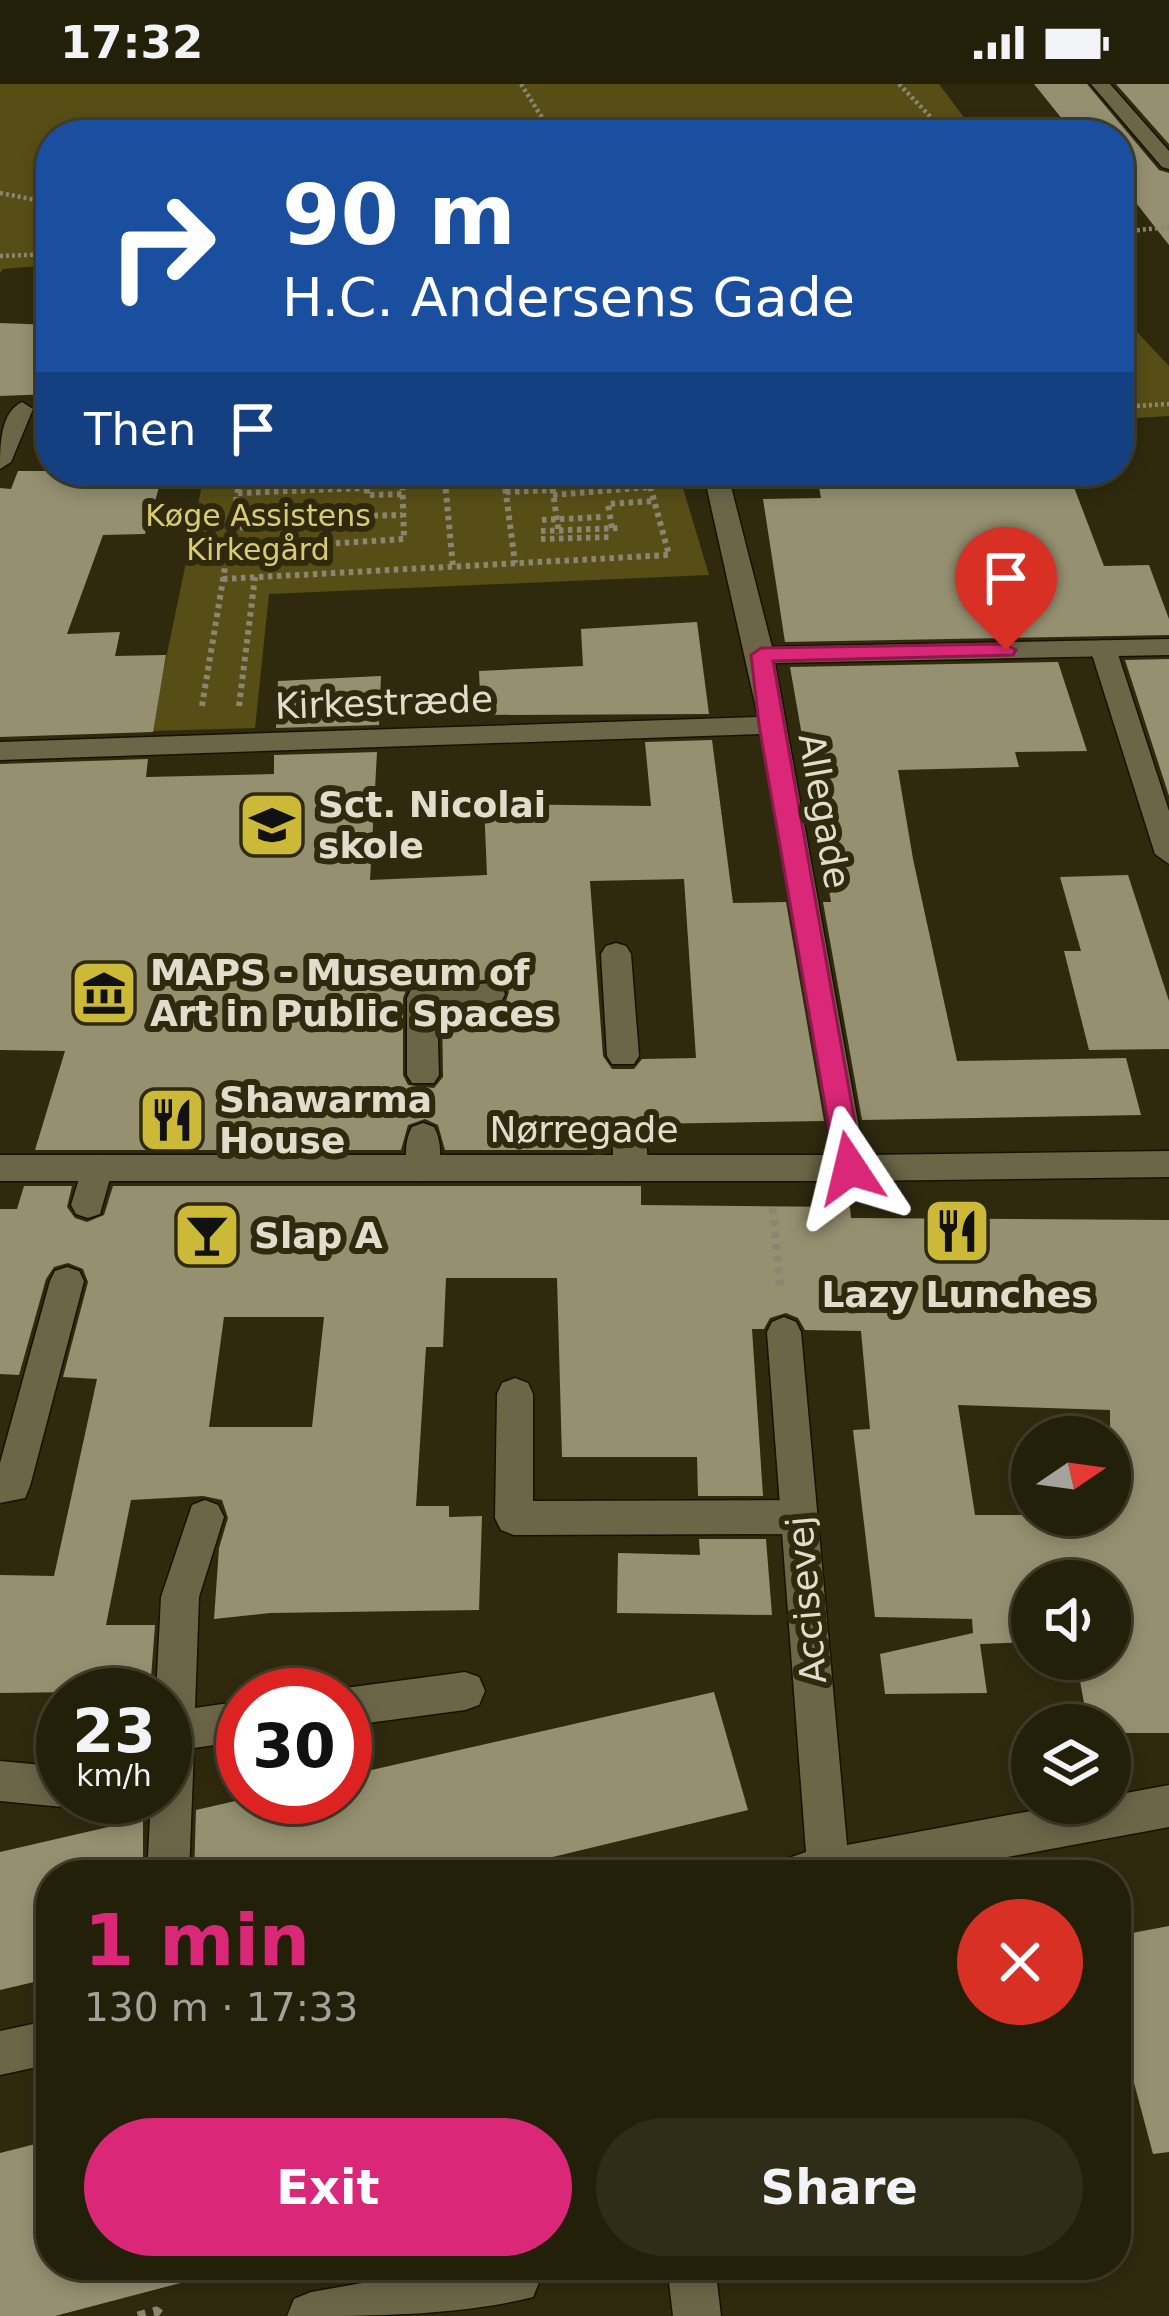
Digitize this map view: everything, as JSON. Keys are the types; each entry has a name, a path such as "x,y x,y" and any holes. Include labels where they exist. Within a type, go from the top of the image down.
{"street":[{"path":"1100,84 1131,120"},
{"path":"1134,123 1169,163"},
{"path":"0,462 11,410"},
{"name":"Allegade","path":"719,486 761,655 850,1168"},
{"path":"761,655 1169,647"},
{"path":"1103,648 1157,774 1169,854"},
{"name":"Kirkestræde","path":"0,751 770,725"},
{"path":"616,954 623,1056"},
{"path":"422,1075 422,998 490,994"},
{"path":"628,1133 631,1168"},
{"name":"Nørregade","path":"0,1168 98,1168 423,1152 631,1168 1169,1164"},
{"path":"88,1205 98,1168"},
{"path":"0,1486 12,1486 67,1281"},
{"name":"Accisevej","path":"784,1332 799,1517 813,1860"},
{"path":"515,1394 514,1518 799,1517"},
{"path":"176,1668 180,1597 205,1517"},
{"path":"372,1703 465,1691"},
{"path":"0,1781 36,1784"},
{"path":"873,1860 1169,1806"},
{"path":"163,1824 167,1860"},
{"path":"0,2053 36,2045"},
{"path":"311,2316 516,2280"},
{"path":"693,2280 697,2316"}],"path":[{"path":"521,84 544,120"},
{"path":"899,84 934,120"},
{"path":"0,193 36,200"},
{"path":"1134,230 1169,227"},
{"path":"0,256 36,255"},
{"path":"1134,406 1169,404"},
{"path":"239,486 201,709 240,706 255,577"},
{"path":"228,550 404,539 402,486"},
{"path":"446,486 453,567"},
{"path":"505,486 515,563"},
{"path":"552,486 559,537"},
{"path":"223,579 669,555 651,487 506,492"},
{"path":"238,493 367,488 367,495 402,494"},
{"path":"347,489 347,509"},
{"path":"541,535 615,531 608,504 655,501"},
{"path":"231,528 321,518 347,509 361,508 360,516 403,514"},
{"path":"234,514 321,518"},
{"path":"542,520 601,517"},
{"path":"321,518 320,526 353,524"},
{"path":"769,1167 784,1332"},
{"path":"138,2316 156,2311 163,2316"}],"green space":[{"path":"0,84 939,84 966,120 36,120 36,266 0,273"},
{"path":"1134,329 1169,366 1169,416 1134,418"},
{"name":"Køge Assistens Kirkegård","path":"202,486 682,486 709,575 269,594 255,728 151,731"}],"building":[{"path":"1034,84 1087,84 1117,120 1063,120"},
{"path":"1116,84 1169,84 1169,144"},
{"path":"1134,140 1159,170 1169,173 1169,245 1134,200"},
{"path":"0,323 36,324 36,395 0,396"},
{"path":"18,471 36,471 36,486 159,486 145,534 103,535 67,634 120,632 115,656 166,655 153,732 0,737 0,488 11,489"},
{"path":"819,486 1074,486 1104,566 1149,565 1169,619 1169,635 785,642 763,499 821,498"},
{"path":"697,622 709,714 481,715 479,671 583,666 581,629"},
{"path":"1169,659 1169,796 1125,660"},
{"path":"1058,662 1087,751 1015,752 1019,767 898,770 913,859 957,1061 1126,1058 1141,1115 862,1120 823,902 831,902 790,667"},
{"path":"381,676 379,725 276,728 278,681"},
{"path":"712,740 733,903 786,902 824,1121 645,1124 627,1116 614,1122 608,1150 445,1150 438,1125 425,1119 408,1125 401,1150 35,1150 65,1051 0,1050 0,764 148,759 146,777 274,774 274,755 377,752 370,880 487,875 484,804 651,806 645,742","holes":["684,879 696,1058 642,1059 634,1069 612,1069 603,1056 590,881","490,979 505,984 509,992 505,1004 442,1012 443,1077 434,1088 408,1085 403,1075 407,988"]},
{"path":"1128,875 1169,1001 1169,1049 1089,1050 1064,951 1081,951 1060,877"},
{"path":"24,1186 72,1186 67,1207 75,1218 87,1222 104,1215 113,1186 641,1186 641,1205 850,1207 851,1218 1169,1220 1169,1733 1131,1733 1131,1704 1084,1704 1080,1680 1131,1680 1131,1560 1011,1560 1011,1643 980,1644 987,1693 885,1694 880,1654 973,1633 972,1619 875,1617 853,1430 870,1429 861,1331 805,1330 798,1318 786,1313 770,1318 764,1329 752,1329 763,1496 698,1496 697,1457 562,1457 557,1278 446,1278 443,1347 426,1347 416,1506 449,1506 449,1517 482,1516 479,1610 270,1613 214,1619 219,1548 228,1518 222,1500 203,1496 131,1500 106,1625 155,1625 152,1668 36,1668 36,1693 0,1693 0,1575 54,1576 97,1379 63,1377 88,1282 83,1269 68,1263 54,1267 46,1279 19,1375 0,1374 0,1209 17,1209","holes":["224,1317 324,1317 312,1427 209,1427"]},
{"path":"699,1539 766,1539 772,1615 617,1613 618,1553 700,1555"},
{"path":"714,1692 748,1810 540,1860 194,1860 196,1810 216,1805 216,1824 372,1824 372,1770"},
{"path":"121,1824 143,1824 143,1860 36,1860 36,1982 0,1990 0,1852"},
{"path":"1169,1926 1169,2152 1153,2154 1131,2072 1131,1933"},
{"path":"36,2144 36,2280 188,2281 55,2316 0,2316 0,2153"}],"place":[{"name":"Sct. Nicolai skole","path":"272,825"},
{"name":"MAPS - Museum of Art in Public Spaces","path":"104,993"},
{"name":"Shawarma House","path":"172,1120"},
{"name":"Lazy Lunches","path":"957,1231"},
{"name":"Slap A","path":"207,1235"}],"route":[{"path":"850,1168 761,655 1006,650"}]}
